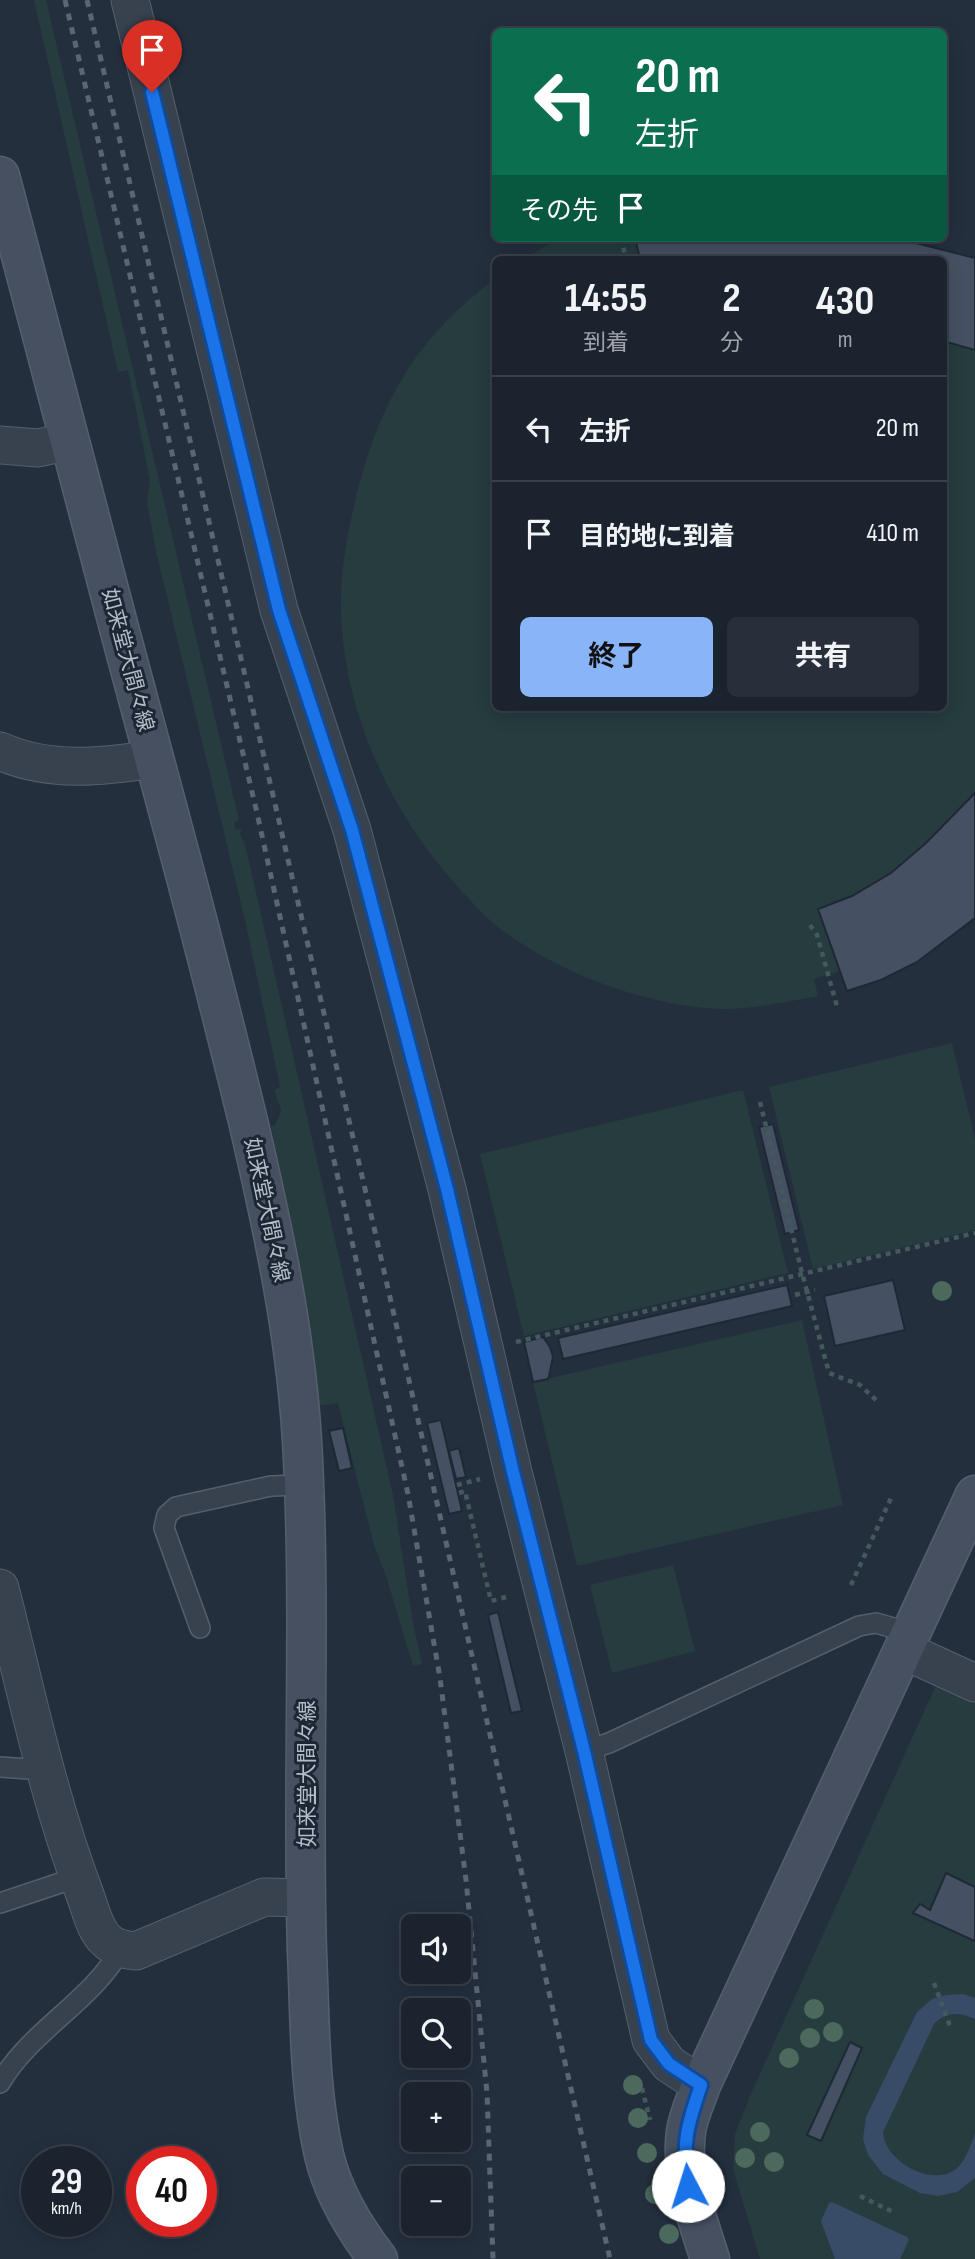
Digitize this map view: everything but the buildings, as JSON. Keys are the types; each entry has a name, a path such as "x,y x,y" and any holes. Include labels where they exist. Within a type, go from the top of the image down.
{"main road":[{"name":"如来堂大間々線","path":"0,176 211,968 268,1207 296,1367 304,1485 306,1898 311,2053 317,2117 325,2161 355,2228 379,2259"},
{"path":"710,2259 688,2186 684,2157 687,2129 701,2085 975,1494"}],"street":[{"path":"130,0 279,610 335,773 447,1189 513,1472 584,1751 651,2040 669,2064 701,2085"},
{"path":"0,445 38,448 70,441"},
{"path":"0,751 37,764 60,767 154,759"},
{"path":"0,1588 46,1768 78,1877 98,1929 106,1940 121,1949 136,1951 152,1947 264,1897 306,1898"},
{"path":"907,1642 975,1683"}],"lane":[{"path":"200,1628 164,1528 167,1515 176,1507 271,1486 304,1485"},
{"path":"584,1751 609,1742 859,1626 876,1623 907,1642"},
{"path":"0,1767 46,1768"},
{"path":"0,1903 78,1877"},
{"path":"0,2083 7,2071 45,2031 96,1984 121,1949"}],"path":[{"path":"810,925 817,935 838,1010"},
{"path":"760,1102 829,1373 860,1385 876,1400"},
{"path":"511,1343 975,1233"},
{"path":"795,1295 815,1290"},
{"path":"457,1485 467,1482"},
{"path":"459,1493 465,1491 491,1601 513,1595"},
{"path":"851,1585 892,1496"},
{"path":"934,1983 951,2029"},
{"path":"860,2196 893,2212"}],"green space":[{"path":"34,0 46,0 239,820 234,823 236,830 242,829 240,834 245,844 393,1495 422,1664 413,1666 374,1545 338,1403 317,1406 308,1329 271,1126 275,1125 281,1110 274,1090 280,1087 245,920 156,551 147,503 150,481 128,370 118,372"},
{"path":"554,242 912,242 975,258 975,918 930,952 899,969 847,991 840,971 814,979 818,996 762,1006 719,1009 677,1004 623,991 571,971 522,944 499,928 457,886 409,822 389,787 358,713 348,674 342,635 341,595 357,493 378,428 391,400 423,348 444,324 492,281 492,711 947,711 947,256 528,256"},
{"path":"952,1043 975,1139 975,1230 813,1269 769,1087"},
{"path":"743,1090 788,1273 524,1336 480,1154"},
{"path":"802,1320 843,1505 577,1566 533,1382"},
{"path":"673,1565 695,1651 612,1673 590,1585"},
{"path":"937,1683 975,1700 975,2259 760,2259 733,2169 735,2134"}],"water":[{"path":"963,1994 975,1998 975,2019 953,2014 934,2024 883,2132 885,2143 900,2161 923,2173 935,2175 946,2174 959,2166 975,2134 975,2178 957,2192 938,2196 920,2193 883,2174 868,2155 863,2139 866,2117 917,2012 932,1999"},
{"path":"832,2202 907,2237 909,2240 900,2259 835,2259 821,2221"}],"railway":[{"path":"65,0 257,813 408,1494 440,1678 466,1880 487,2093 493,2259"},
{"path":"87,0 373,1223 610,2259"}],"route":[{"path":"152,92 279,610 352,830 447,1189 513,1472 584,1751 651,2040 669,2064 701,2085 687,2129 684,2157 688,2186"}]}
